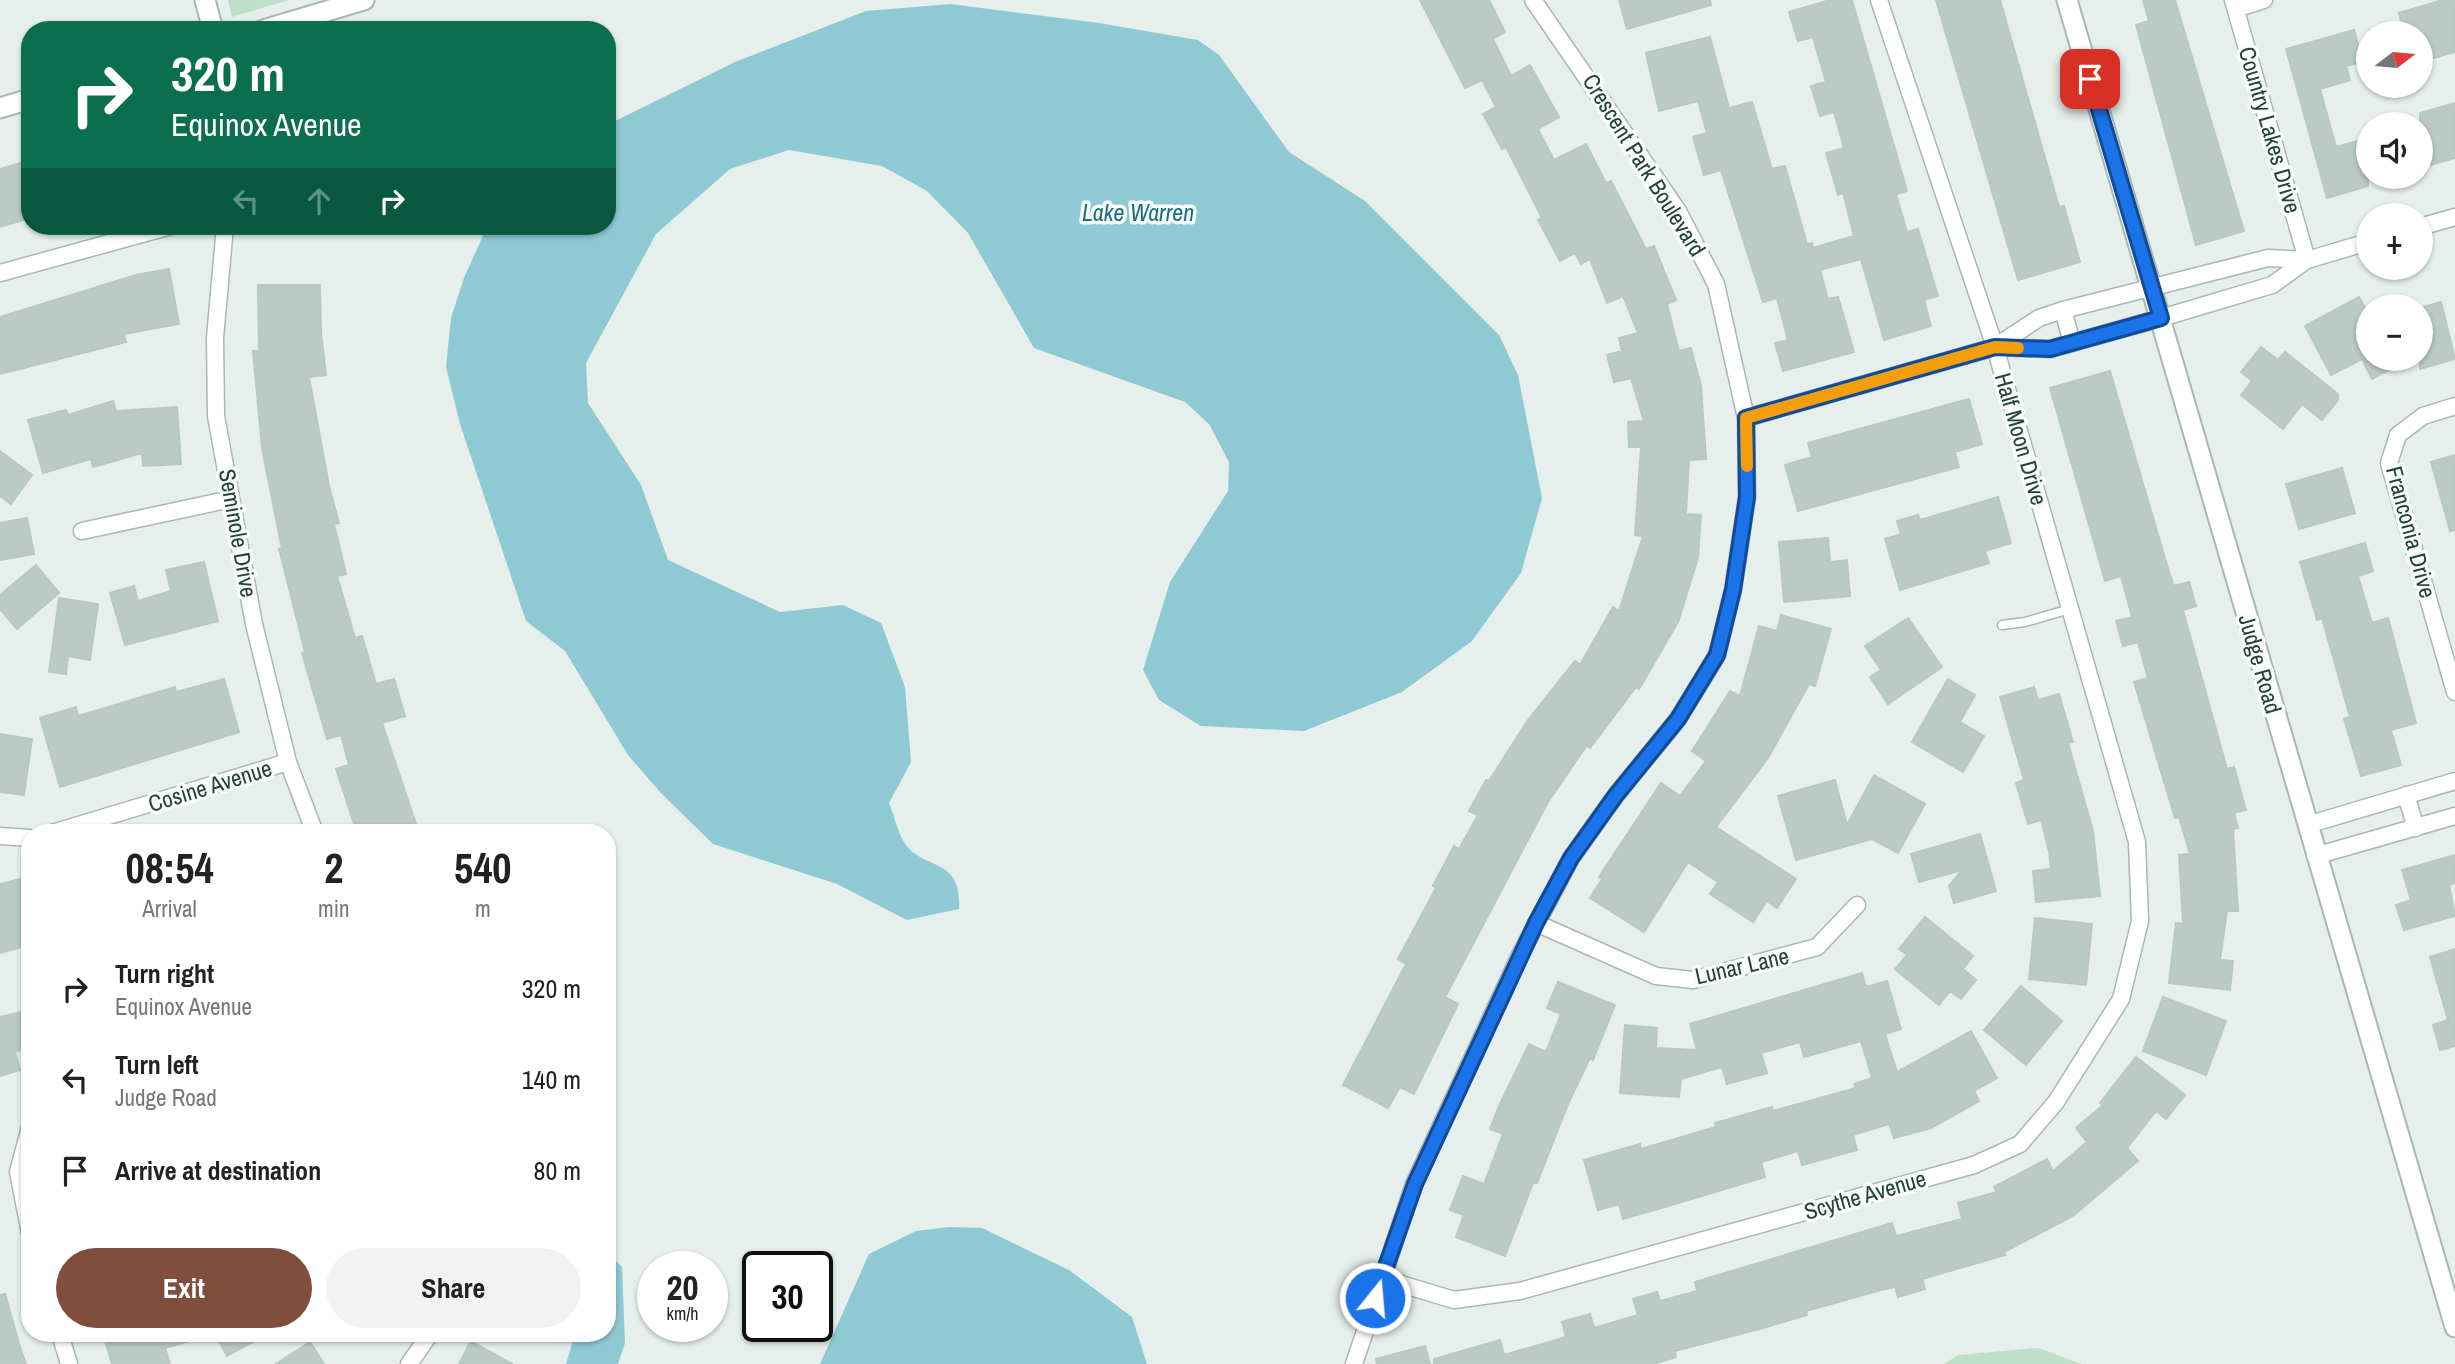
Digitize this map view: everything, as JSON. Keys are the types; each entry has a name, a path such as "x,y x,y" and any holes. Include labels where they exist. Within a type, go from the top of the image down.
{"street":[{"path":"205,0 211,21"},
{"path":"293,21 364,0"},
{"name":"Crescent Park Boulevard","path":"1354,1364 1415,1184 1536,923 1571,858 1616,795 1678,719 1717,655 1733,590 1747,497 1746,418 1716,284 1678,211 1533,0"},
{"name":"Half Moon Drive","path":"1879,0 1995,347 2137,842"},
{"name":"Judge Road","path":"2067,0 2315,856 2455,1327"},
{"path":"2235,4 2264,0"},
{"name":"Country Lakes Drive","path":"2235,4 2307,260"},
{"path":"0,108 21,102"},
{"path":"2433,223 2455,217"},
{"path":"0,273 138,235"},
{"name":"Seminole Drive","path":"224,235 215,338 216,416 254,624 288,762 312,824"},
{"path":"1995,347 2050,349 2161,318 2272,285 2307,260 2356,246"},
{"path":"1746,418 1995,347 2039,318 2063,310 2268,258 2307,260"},
{"path":"2063,310 2072,343"},
{"name":"Franconia Drive","path":"2455,407 2423,416 2398,435 2389,463 2455,692"},
{"path":"82,531 231,499"},
{"name":"Cosine Avenue","path":"82,824 288,762"},
{"path":"2307,825 2455,781"},
{"path":"2406,795 2416,828"},
{"path":"2315,856 2455,816"},
{"path":"0,836 21,837"},
{"name":"Scythe Avenue","path":"1381,1278 1454,1300 1520,1291 1974,1165 2020,1144 2056,1102 2121,999 2140,921 2137,842"},
{"name":"Lunar Lane","path":"1536,923 1656,976 1693,980 1817,947 1857,905"},
{"path":"21,1159 18,1172 21,1187"},
{"name":"Crescent Park Boulevard","path":"1364,1338 1366,1364"},
{"path":"62,1342 69,1364"},
{"path":"409,1364 424,1342"}],"lane":[{"path":"2002,625 2025,622 2070,609"}],"green space":[{"path":"228,0 289,0 232,17"},
{"path":"2038,1348 2082,1364 1944,1364 1958,1355"}],"water":[{"name":"Lake Warren","path":"950,4 1099,23 1198,40 1219,55 1289,152 1365,201 1499,335 1518,375 1542,498 1521,573 1472,641 1402,692 1304,731 1201,726 1159,700 1143,670 1170,582 1228,491 1229,462 1209,424 1185,402 1034,348 968,233 927,191 882,166 789,150 730,169 656,234 586,363 588,403 641,485 668,560 780,612 843,605 881,623 905,687 911,762 889,803 906,845 923,859 949,873 958,892 959,909 907,920 837,884 713,844 660,792 628,755 565,651 526,621 460,424 446,367 451,318 464,278 483,235 616,235 616,121 735,62 866,11"},
{"path":"949,1227 982,1228 1069,1270 1132,1317 1147,1364 820,1364 830,1342 833,1342 833,1335 869,1254 916,1231"},
{"path":"616,1261 622,1267 625,1343 618,1364 566,1364 573,1342 616,1342"}],"building":[{"path":"1420,0 1489,0 1505,32 1493,39 1511,76 1530,65 1559,117 1538,129 1554,160 1586,144 1606,183 1611,181 1646,249 1654,246 1676,300 1667,304 1679,351 1691,348 1701,386 1706,459 1689,460 1686,514 1701,515 1698,558 1678,622 1639,689 1636,687 1590,748 1587,745 1548,802 1445,997 1458,1004 1414,1094 1400,1087 1388,1108 1343,1085 1406,964 1398,959 1436,888 1433,886 1454,846 1459,849 1478,815 1469,811 1486,780 1489,781 1528,720 1575,661 1580,665 1613,607 1619,611 1643,536 1635,535 1641,447 1629,447 1628,422 1644,421 1631,378 1614,382 1607,355 1622,351 1619,338 1638,333 1623,296 1607,303 1590,259 1581,264 1575,253 1560,261 1538,220 1542,218 1506,147 1502,149 1483,114 1496,107 1482,80 1465,88"},
{"path":"1619,0 1710,0 1711,5 1627,29"},
{"path":"1830,0 1852,0 1907,191 1896,194 1907,232 1918,229 1938,296 1924,300 1931,326 1884,340 1861,259 1820,270 1828,299 1838,297 1854,352 1783,371 1775,343 1788,340 1777,298 1763,302 1721,170 1704,175 1693,137 1707,133 1698,101 1659,111 1646,53 1710,37 1729,108 1752,102 1772,169 1785,166 1807,244 1812,243 1813,248 1854,236 1843,193 1838,195 1826,153 1844,148 1834,112 1820,116 1811,86 1826,82 1813,37 1798,41 1789,12"},
{"path":"1936,0 2000,0 2059,207 2064,206 2080,262 2018,280"},
{"path":"2143,0 2175,0 2244,231 2196,245 2136,25 2149,21"},
{"path":"2443,0 2455,0 2455,52 2433,58 2433,21 2401,21 2399,13"},
{"path":"2354,30 2356,64 2346,66 2350,80 2320,89 2336,147 2356,141 2358,189 2327,198 2286,49"},
{"path":"2455,103 2455,158 2433,164 2433,112 2424,112"},
{"path":"21,163 21,221 0,227 0,169"},
{"path":"169,269 179,324 124,334 126,342 0,374 0,317 136,275"},
{"path":"258,285 320,285 321,333 326,375 309,377 329,486 339,523 334,524 346,574 337,576 355,638 362,636 376,684 394,679 405,716 382,723 416,824 354,824 336,769 349,765 341,735 327,739 302,653 305,652 279,549 282,549 262,448 253,351 259,351"},
{"path":"2356,299 2356,362 2331,375 2305,326"},
{"path":"2441,302 2455,359 2433,365 2433,304"},
{"path":"2261,347 2278,360 2285,352 2338,394 2338,400 2322,420 2302,404 2283,429 2241,395 2252,381 2241,372"},
{"path":"2110,371 2174,586 2189,582 2196,606 2183,610 2227,769 2234,767 2246,810 2234,813 2238,828 2233,829 2238,911 2227,911 2220,960 2233,961 2230,990 2169,983 2176,923 2183,924 2179,855 2190,854 2179,817 2175,818 2134,682 2148,678 2138,642 2123,646 2116,621 2132,617 2121,576 2105,581 2050,388"},
{"path":"2368,371 2387,371 2372,379"},
{"path":"1969,399 1982,444 1955,452 1959,467 1798,511 1785,465 1812,457 1808,443"},
{"path":"113,401 116,411 177,407 181,464 143,466 142,453 93,467 91,459 43,473 28,420 66,410 68,415"},
{"path":"0,451 32,475 11,504 0,496"},
{"path":"2455,455 2455,530 2450,531 2431,462"},
{"path":"2342,468 2355,513 2299,529 2286,484"},
{"path":"1998,497 2011,543 1985,551 1989,563 1900,590 1885,539 1901,534 1897,521 1918,515 1920,520"},
{"path":"27,518 34,554 0,560 0,523"},
{"path":"1828,538 1830,562 1847,560 1850,596 1784,602 1779,542"},
{"path":"2365,543 2373,571 2358,576 2372,623 2388,618 2416,723 2391,730 2401,765 2361,776 2344,719 2350,717 2322,618 2317,620 2300,562"},
{"path":"204,562 218,621 125,645 110,593 134,586 138,601 171,591 166,570"},
{"path":"36,565 59,593 17,629 0,609 0,595"},
{"path":"59,598 98,604 90,660 68,656 66,674 49,672"},
{"path":"1781,615 1831,629 1815,686 1809,684 1768,758 1716,827 1796,879 1777,908 1767,901 1753,922 1710,894 1718,882 1688,862 1644,932 1590,898 1602,879 1599,877 1661,783 1680,796 1706,761 1692,751 1730,691 1740,696 1759,626 1777,631"},
{"path":"1908,618 1942,667 1888,704 1870,677 1881,670 1865,646"},
{"path":"224,679 239,732 60,787 40,718 76,707 78,716 175,687 176,692"},
{"path":"1948,679 1975,695 1960,722 1984,736 1963,772 1912,742"},
{"path":"2034,687 2038,700 2059,694 2073,742 2068,743 2093,831 2100,896 2036,902 2033,871 2051,869 2049,851 2041,820 2028,824 2016,783 2024,780 2000,697"},
{"path":"0,734 32,739 24,795 0,792"},
{"path":"1874,775 1925,804 1898,853 1872,839 1796,860 1778,796 1835,780 1847,825"},
{"path":"1980,834 1996,891 1954,903 1949,886 1962,870 1919,882 1911,854"},
{"path":"2455,855 2455,883 2449,885 2455,916 2404,930 2396,905 2411,900 2402,870"},
{"path":"20,879 21,882 21,947 0,953 0,884"},
{"path":"1925,917 1973,956 1963,969 1976,980 1961,999 1950,991 1939,1005 1895,969 1907,955 1899,949"},
{"path":"2035,918 2092,924 2086,985 2029,979"},
{"path":"2455,949 2455,1046 2440,1050 2433,1025 2448,1020 2430,957"},
{"path":"1862,973 1866,987 1887,981 1901,1029 1885,1034 1897,1072 1971,1031 1997,1078 1974,1091 1979,1101 1931,1128 1894,1138 1889,1124 1853,1135 1857,1150 1802,1165 1798,1151 1761,1162 1765,1177 1658,1209 1623,1219 1619,1204 1598,1210 1584,1160 1640,1144 1641,1149 1716,1127 1715,1123 1772,1107 1773,1111 1856,1088 1854,1084 1872,1078 1861,1041 1804,1057 1800,1042 1761,1053 1767,1073 1727,1084 1722,1067 1681,1079 1679,1097 1620,1093 1625,1025 1657,1028 1656,1048 1697,1050 1690,1024"},
{"path":"1558,982 1615,1005 1593,1060 1590,1058 1568,1104 1537,1183 1533,1183 1505,1256 1456,1237 1464,1215 1450,1210 1463,1176 1484,1184 1503,1134 1490,1129 1499,1106 1529,1044 1546,1052 1561,1014 1547,1008"},
{"path":"2021,986 2062,1021 2026,1065 1984,1030"},
{"path":"2163,997 2226,1021 2206,1075 2143,1051"},
{"path":"21,1012 21,1050 15,1052 20,1070 0,1076 0,1017"},
{"path":"2136,1057 2185,1095 2166,1119 2156,1111 2127,1148 2138,1161 2073,1216 2004,1252 2005,1255 1922,1279 1925,1289 1898,1297 1895,1287 1881,1290 1806,1311 1807,1315 1675,1351 1676,1357 1653,1364 1434,1364 1434,1359 1500,1340 1504,1355 1566,1337 1562,1322 1590,1314 1594,1328 1638,1315 1633,1299 1657,1292 1660,1301 1697,1291 1695,1282 1892,1223 1896,1236 1962,1219 1958,1203 1997,1192 1994,1187 2047,1159 2053,1171 2087,1142 2076,1128 2103,1105 2100,1103"},
{"path":"5,1294 26,1364 0,1364 0,1295"},
{"path":"105,1342 186,1342 165,1348 170,1364 112,1364"},
{"path":"219,1342 252,1342 227,1356"},
{"path":"310,1342 324,1364 276,1364"},
{"path":"473,1342 512,1364 459,1364"},
{"path":"1425,1346 1430,1364 1377,1364 1376,1359"}],"slow traffic":[{"path":"1747,466 1746,418 1995,347 2018,348"}],"route":[{"path":"1375,1298 1415,1184 1536,923 1571,858 1616,795 1678,719 1717,655 1733,590 1747,497 1746,418 1995,347 2050,349 2161,318 2090,79"}]}
